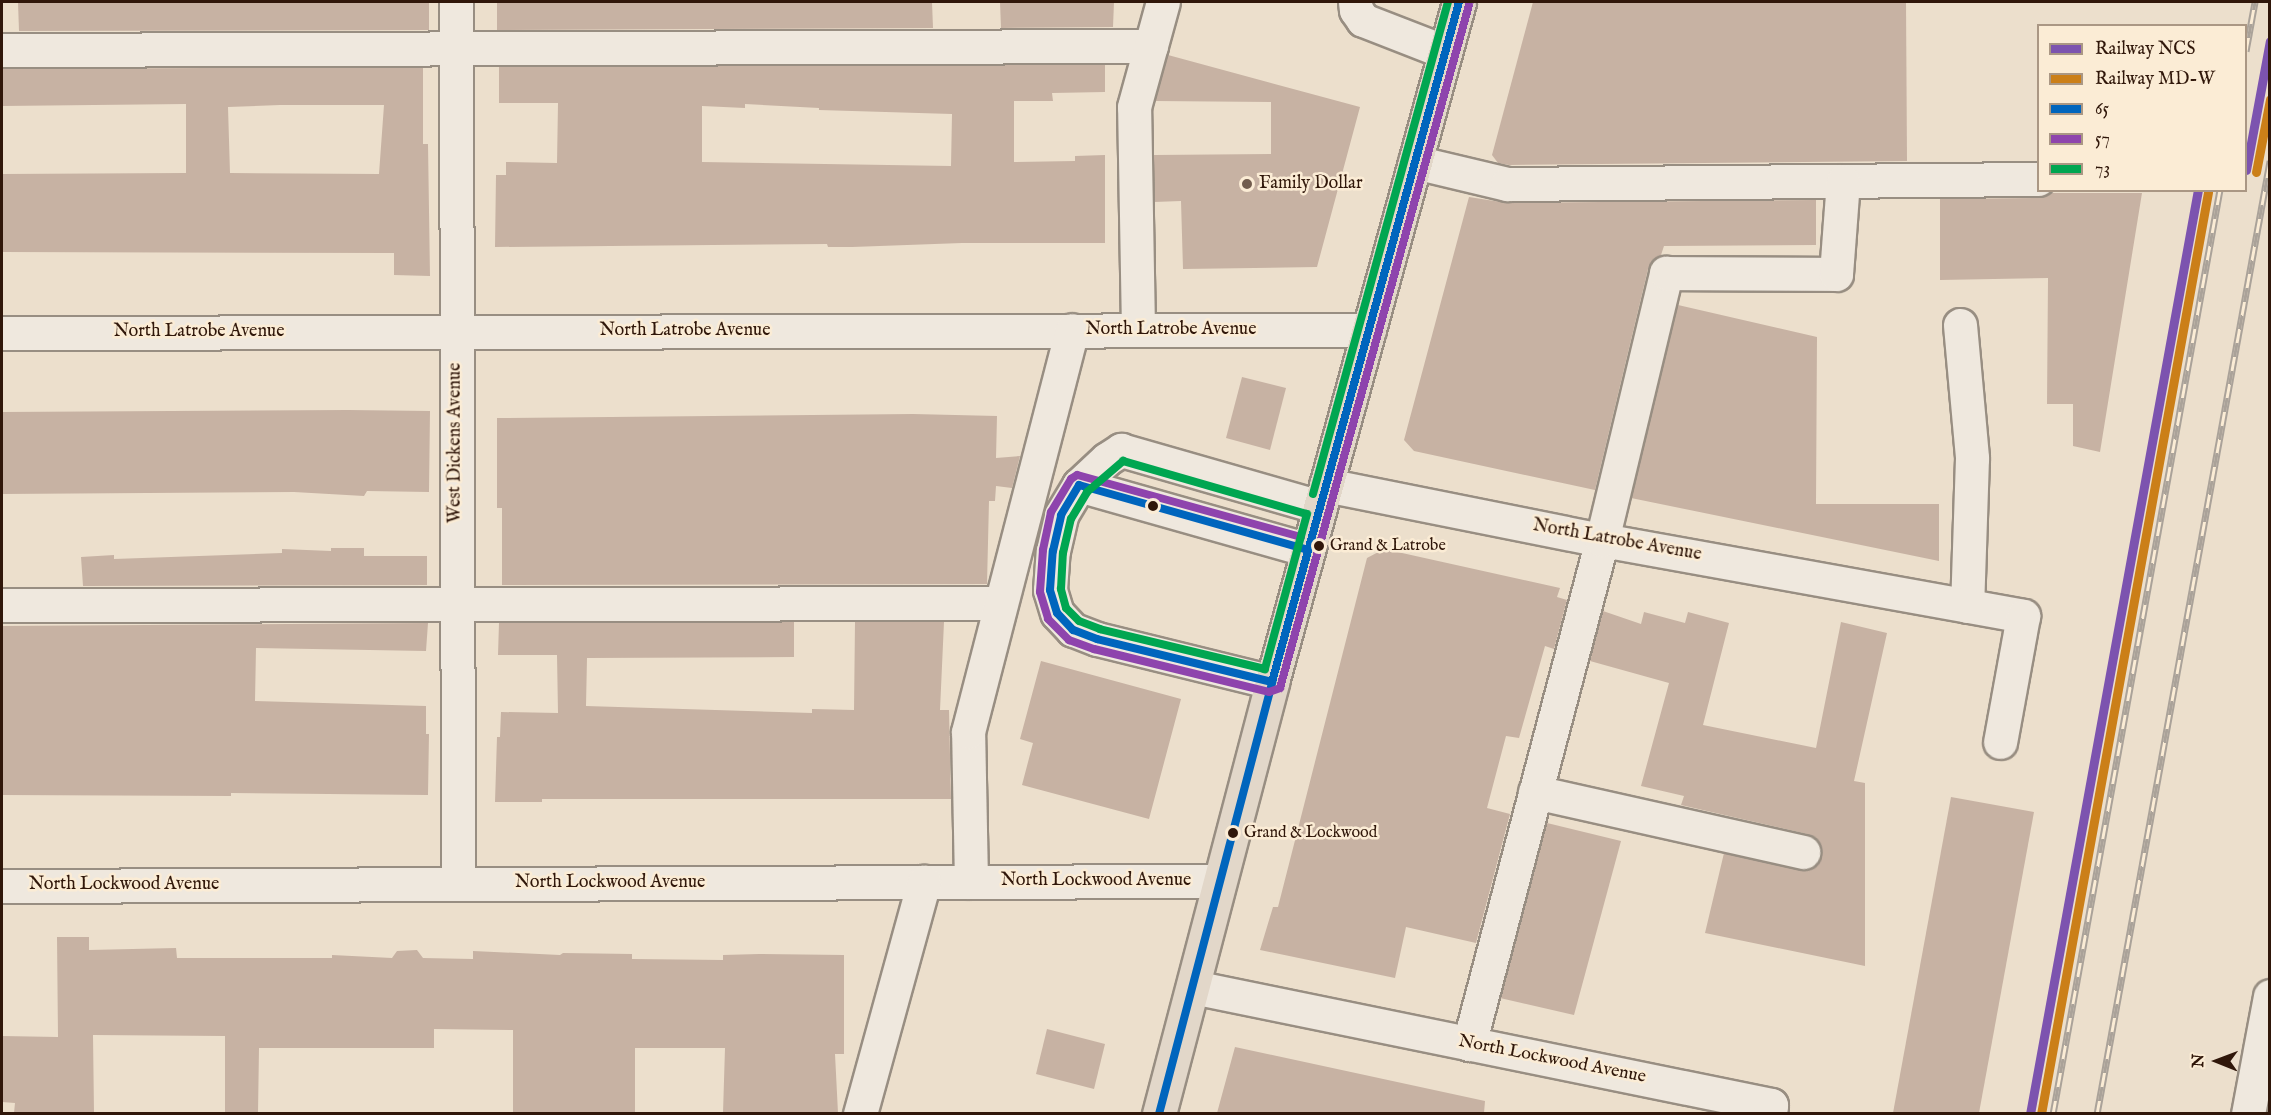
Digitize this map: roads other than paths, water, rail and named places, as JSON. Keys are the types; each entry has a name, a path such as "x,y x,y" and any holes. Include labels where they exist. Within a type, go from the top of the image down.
{"main road":[{"path":"1159,1113 1272,682 1459,2"}],"street":[{"name":"West Dickens Avenue","path":"456,2 458,884"},
{"path":"1138,330 1134,107 1163,2"},
{"path":"1355,2 1356,10 1363,20 1445,52"},
{"path":"2,50 1151,46"},
{"path":"1415,162 1507,184 2037,179"},
{"path":"1469,1044 1602,540 1666,273 1836,274 1843,181"},
{"path":"1960,325 1972,458 1967,606"},
{"path":"971,882 968,732 1072,330"},
{"name":"North Latrobe Avenue","path":"2,333 1369,330"},
{"name":"North Latrobe Avenue","path":"1079,485 1107,459 1121,450 1323,496 1802,574 2023,616 2000,742"},
{"path":"1272,682 1097,639 1073,630 1057,613 1050,590 1053,551 1061,515 1079,485 1308,550"},
{"path":"2,605 1000,603"},
{"path":"1535,792 1803,852"},
{"name":"North Lockwood Avenue","path":"2,886 1219,881"},
{"path":"860,1113 924,882"},
{"name":"North Lockwood Avenue","path":"1193,987 1770,1109"},
{"path":"2248,1113 2270,996"}],"railway":[{"path":"2247,46 2255,2"},
{"path":"2097,1114 2270,161"},
{"path":"2053,1114 2220,192"}],"rail line":[{"name":"NCS","path":"2247,165 2270,41"},
{"name":"MD-W","path":"2256,172 2270,99"},
{"name":"NCS","path":"2030,1114 2198,192"},
{"name":"MD-W","path":"2041,1114 2208,192"}],"place":[{"name":"Family Dollar","path":"1247,184"},
{"name":"Grand & Latrobe","path":"1319,546"},
{"name":"Grand & Lockwood","path":"1233,833"}]}
